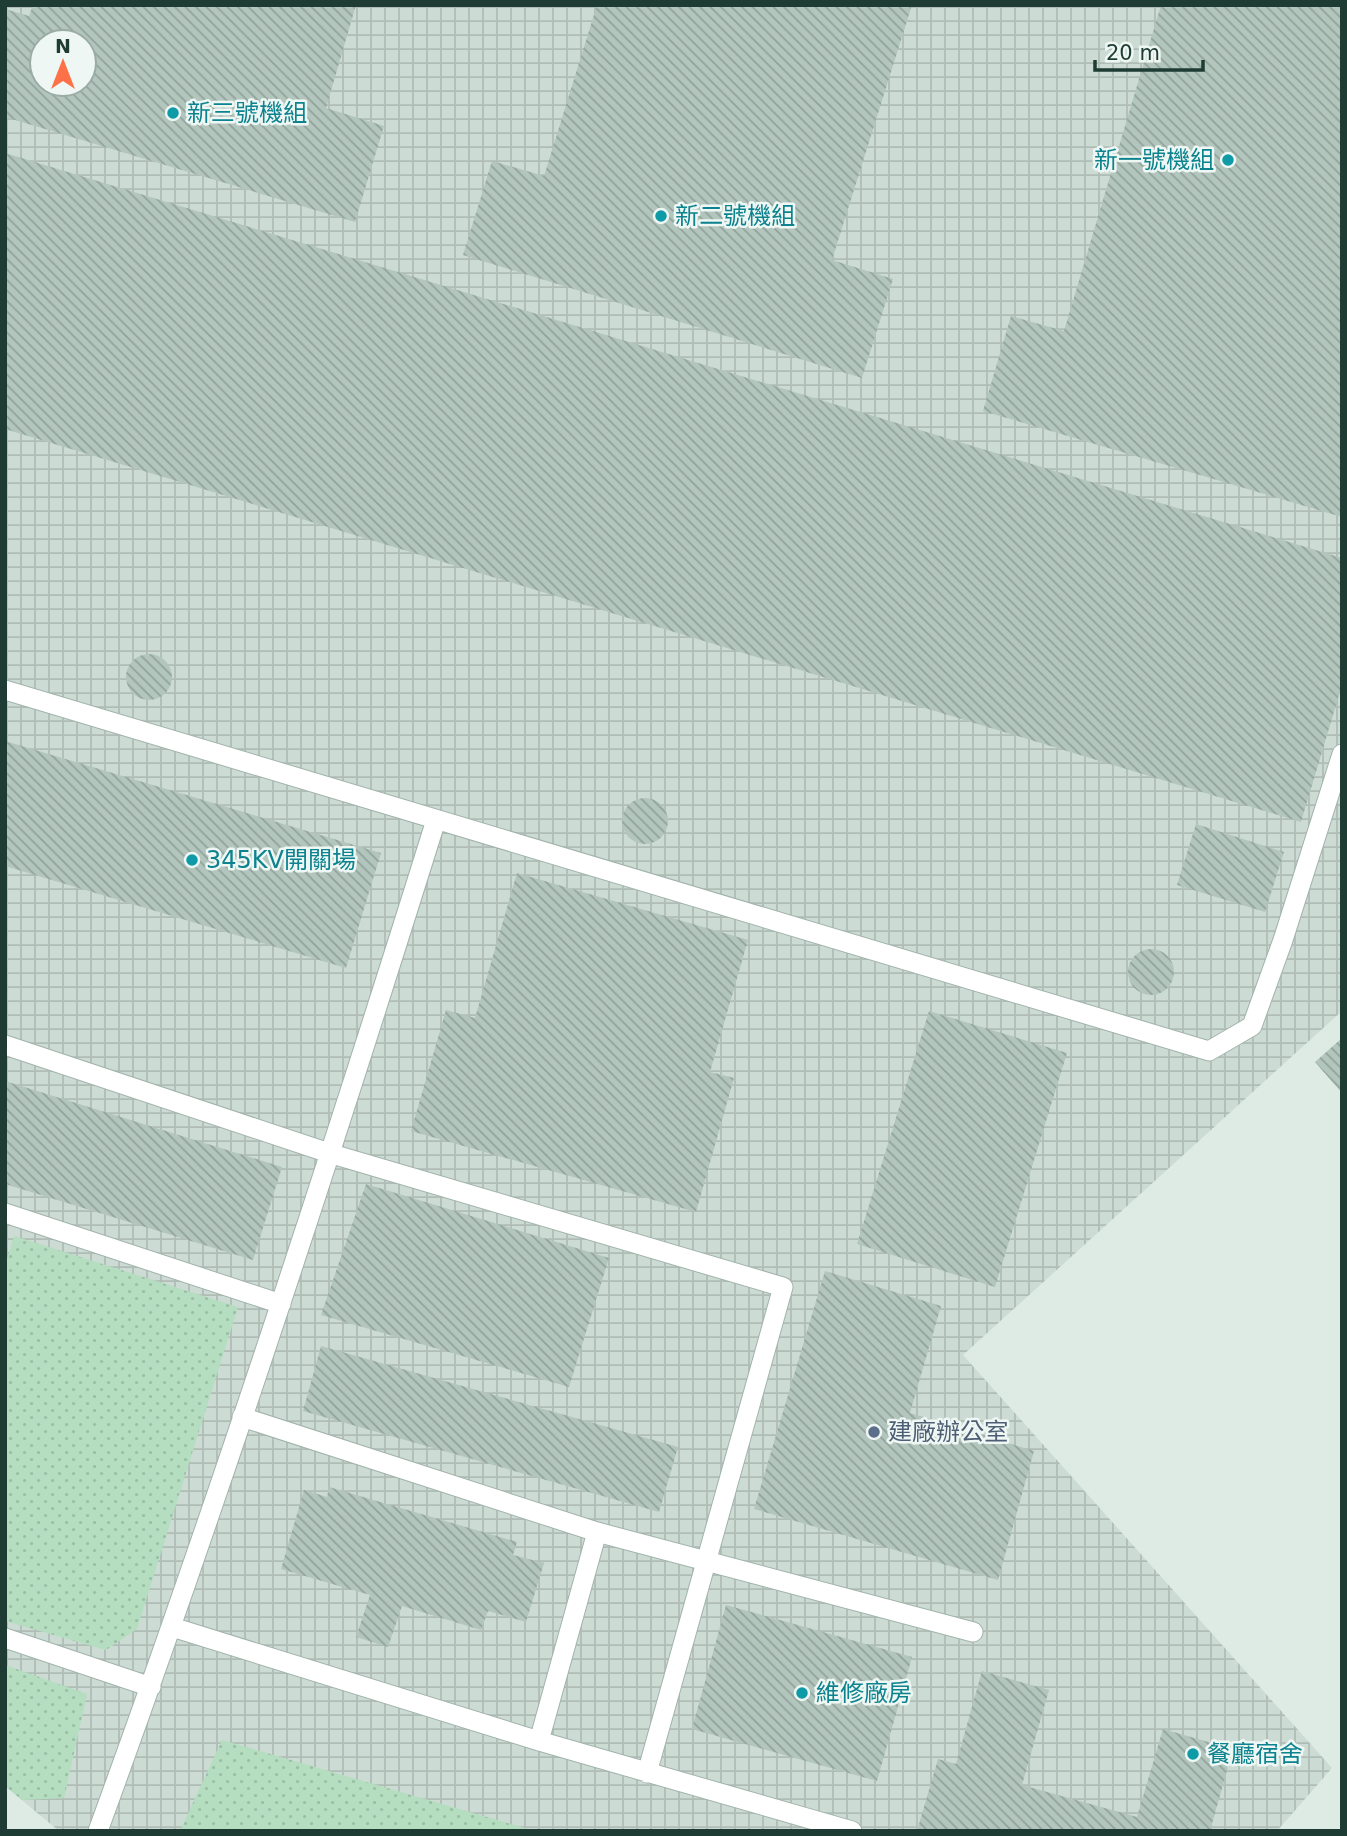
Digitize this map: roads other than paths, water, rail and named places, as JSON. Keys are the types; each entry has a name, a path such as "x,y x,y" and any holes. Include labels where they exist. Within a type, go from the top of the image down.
{"lane":[{"path":"5,690 1209,1051 1252,1026 1341,762"},
{"path":"98,1831 172,1627 332,1154 436,820"},
{"path":"5,1045 332,1154 783,1287 647,1773"},
{"path":"5,1212 281,1304"},
{"path":"242,1417 597,1532 973,1632"},
{"path":"539,1741 597,1532"},
{"path":"172,1627 539,1741 852,1831"},
{"path":"5,1638 150,1687"}],"place":[{"name":"新三號機組","path":"173,113"},
{"name":"新一號機組","path":"1228,160"},
{"name":"新二號機組","path":"661,216"},
{"name":"345KV開關場","path":"192,860"},
{"name":"建廠辦公室","path":"874,1432"},
{"name":"維修廠房","path":"802,1693"},
{"name":"餐廳宿舍","path":"1193,1754"}]}
